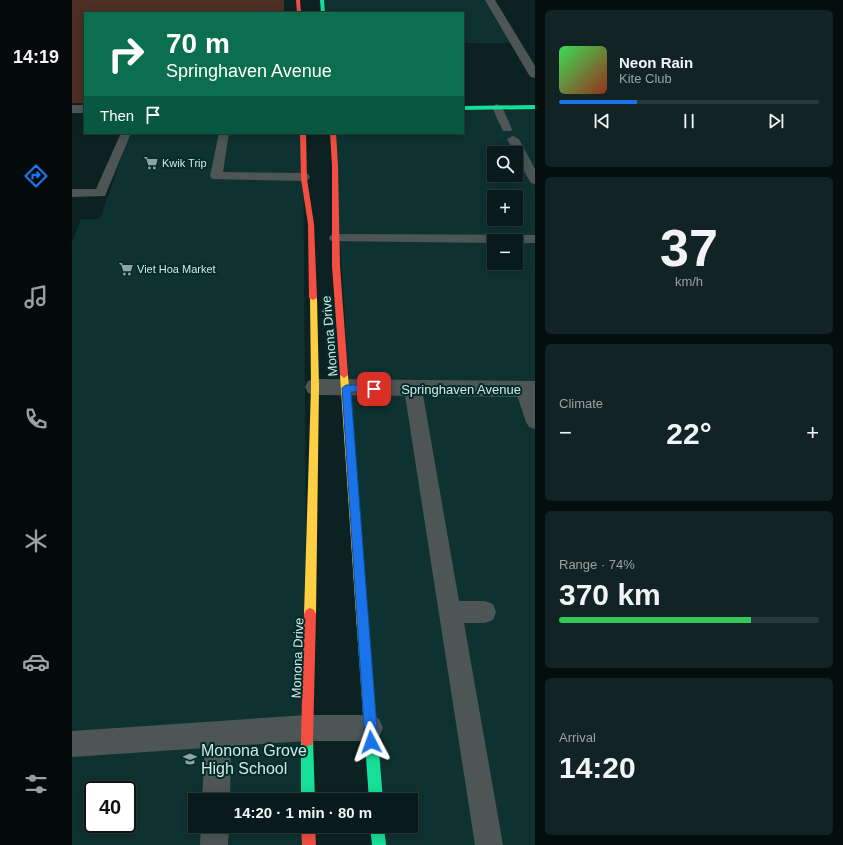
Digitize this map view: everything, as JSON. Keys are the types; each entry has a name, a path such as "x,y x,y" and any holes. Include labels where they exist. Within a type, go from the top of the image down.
{"street":[{"path":"298,0 299,12"},
{"path":"322,0 323,12"},
{"path":"490,0 535,75"},
{"path":"464,108 535,107"},
{"path":"72,109 84,109"},
{"name":"Monona Drive","path":"303,134 304,177 312,224 315,387 307,728 308,793"},
{"name":"Monona Drive","path":"333,134 336,266 375,793"},
{"name":"Springhaven Avenue","path":"315,387 530,389"},
{"path":"308,833 309,845"},
{"path":"378,833 379,845"}],"lane":[{"path":"497,107 507,128"},
{"path":"72,193 101,193 126,134"},
{"path":"224,134 216,176 304,177"},
{"path":"513,139 535,180"},
{"path":"336,238 535,239"},
{"path":"413,389 489,845"},
{"path":"530,389 535,422"},
{"path":"450,612 485,612"},
{"path":"72,744 307,728 370,728"},
{"path":"216,793 219,735"},
{"path":"214,833 214,845"}],"shaded area":[{"path":"72,0 284,0 284,12 84,12 84,103 72,103"},
{"path":"322,0 490,0 516,43 464,43 464,12 323,12"},
{"path":"535,107 535,845 379,845 378,833 418,833 418,793 376,793 333,134 464,134 464,108"},
{"path":"130,134 303,134 308,793 188,793 188,833 308,833 309,845 72,845 72,242 81,219 100,219"}],"traffic: fast":[{"path":"322,0 323,12"},
{"path":"464,108 535,107"},
{"path":"363,630 375,793"},
{"path":"307,740 308,793"},
{"path":"378,833 379,845"}],"traffic: slow":[{"path":"310,614 315,387 313,298"},
{"path":"344,375 363,630"}],"traffic: jam":[{"path":"298,0 299,12"},
{"path":"303,134 304,179 311,224 313,298"},
{"path":"333,134 335,166 336,266 344,375"},
{"path":"307,740 310,614"},
{"path":"308,833 309,845"}],"place":[{"name":"Kwik Trip","path":"151,163"},
{"name":"Viet Hoa Market","path":"126,269"},
{"name":"Monona Grove High School","path":"190,759"}],"route":[{"path":"371,742 346,388 374,389"}]}
